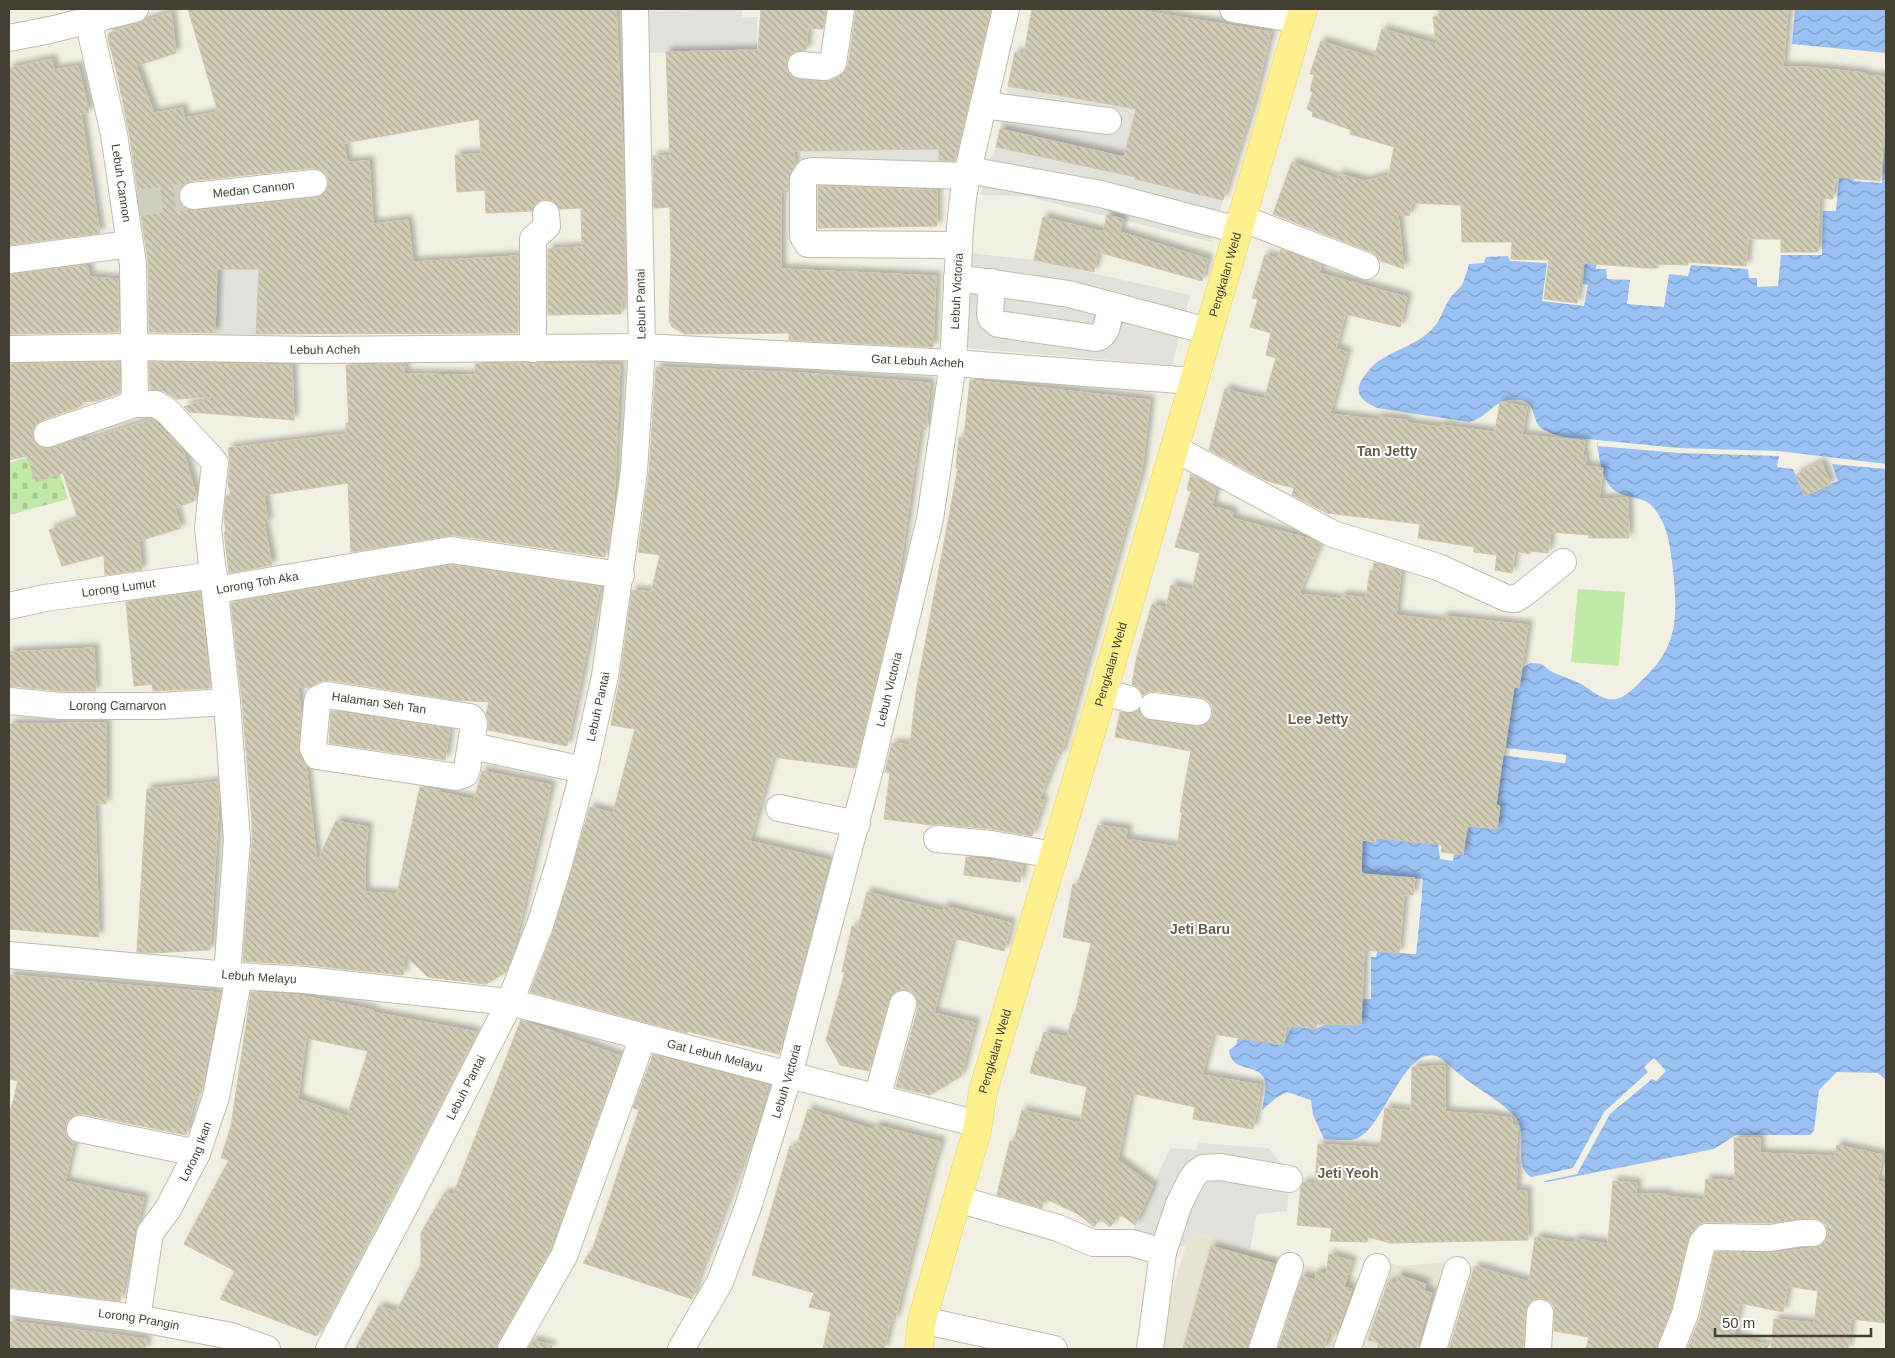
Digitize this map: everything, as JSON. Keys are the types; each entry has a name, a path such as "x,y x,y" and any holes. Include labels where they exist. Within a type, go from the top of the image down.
{"main road":[{"name":"Pengkalan Weld","path":"919,1349 922,1320 978,1124 983,1091 1103,692 1302,14"},
{"name":"Pengkalan Weld","path":"905,1349 922,1320"}],"street":[{"path":"9,38 50,30 91,14 135,9"},
{"name":"Lebuh Pantai","path":"329,1349 510,1002 540,925 584,770 605,676 634,471 642,347 635,9"},
{"path":"801,65 825,67 833,63 841,9"},
{"name":"Lebuh Victoria","path":"681,1349 720,1282 748,1207 789,1075 844,862 857,824 930,519 953,363 959,246 968,173 1006,9"},
{"path":"1233,9 1302,14"},
{"name":"Lebuh Cannon","path":"91,14 91,34 130,204 135,404"},
{"path":"983,105 1108,121"},
{"path":"959,246 808,244 804,236 804,176 813,171 968,173 1101,194 1240,224 1366,266"},
{"name":"Medan Cannon","path":"193,196 314,183"},
{"path":"533,349 533,239 547,226 546,214"},
{"path":"9,260 130,244"},
{"path":"957,278 1069,294 1208,331"},
{"path":"992,282 990,314 991,318 998,324 1095,338 1104,335 1111,305"},
{"name":"Lebuh Acheh","path":"9,349 135,347 317,350 642,347"},
{"name":"Gat Lebuh Acheh","path":"642,347 953,363 1193,381"},
{"path":"47,434 135,404 156,404 161,406 215,463 208,528 215,583"},
{"path":"1174,448 1333,534 1438,567 1506,598 1515,599 1522,595 1563,562"},
{"name":"Lorong Toh Aka","path":"233,976 237,840 227,702 215,583 451,550 620,575"},
{"name":"Lorong Lumut","path":"9,606 45,598 215,583"},
{"path":"1103,692 1141,702 1198,712"},
{"name":"Halaman Seh Tan","path":"327,695 466,715 473,720 472,746 467,769 461,777 321,758 313,753 318,699 327,695"},
{"name":"Lorong Carnarvon","path":"9,701 61,706 160,706 227,702"},
{"path":"472,746 584,770"},
{"path":"779,808 857,824"},
{"path":"937,839 990,844 1054,855"},
{"name":"Lebuh Melayu","path":"9,954 233,976 305,980 510,1002"},
{"name":"Lorong Ikan","path":"137,1318 150,1233 168,1208 197,1153 216,1097 233,976"},
{"name":"Gat Lebuh Melayu","path":"510,1002 978,1124"},
{"path":"877,1098 903,1004"},
{"path":"511,1349 564,1256 644,1037"},
{"path":"80,1129 197,1153"},
{"path":"1150,1349 1163,1252 1179,1204 1191,1180 1203,1168 1220,1166 1289,1179"},
{"path":"958,1199 1058,1228 1093,1243 1132,1244 1163,1252"},
{"path":"1671,1349 1685,1314 1702,1243 1707,1237 1770,1238 1812,1233"},
{"path":"1262,1349 1290,1266"},
{"path":"1348,1349 1377,1267"},
{"path":"1433,1349 1457,1270"},
{"name":"Lorong Prangin","path":"9,1302 137,1318 231,1336 267,1349"},
{"path":"1538,1349 1540,1313"},
{"path":"922,1320 981,1342 1054,1349"}],"shaded area":[{"path":"742,9 742,17 757,17 757,50 649,53 649,11"},
{"path":"1126,71 1143,74 1124,157 1141,161 1135,179 1223,200 1212,242 1024,196 981,195 986,167 996,147 1105,170 1109,153 1000,129 1008,86 1117,106"},
{"path":"939,149 939,165 954,184 802,186 803,151"},
{"path":"969,253 1035,260 1190,295 1172,365 966,348"},
{"path":"217,269 260,269 255,337 215,336"},
{"path":"1198,1143 1269,1148 1290,1174 1287,1211 1257,1214 1250,1249 1191,1232 1185,1247 1132,1232 1170,1148 1197,1150"},
{"path":"1190,1232 1290,1261 1361,1278 1368,1257 1401,1266 1449,1262 1475,1266 1502,1274 1478,1349 1161,1349 1169,1301"}],"green space":[{"path":"28,457 36,482 60,474 68,499 9,515 9,463"},
{"path":"1578,589 1625,592 1619,666 1571,662"}],"water":[{"path":"1795,9 1886,9 1886,53 1792,44"},
{"path":"1844,129 1857,147 1854,181 1882,183 1886,131 1886,1080 1878,1073 1837,1072 1819,1090 1814,1131 1810,1135 1736,1135 1714,1149 1547,1182 1528,1175 1523,1168 1520,1126 1514,1116 1436,1056 1425,1056 1414,1063 1404,1075 1377,1119 1368,1131 1358,1138 1346,1140 1324,1139 1313,1115 1311,1100 1287,1092 1276,1098 1262,1110 1265,1090 1264,1078 1260,1073 1234,1062 1231,1057 1229,1050 1236,1045 1239,1035 1283,1045 1292,1026 1316,1029 1326,1024 1361,1025 1362,999 1371,999 1371,956 1376,956 1377,951 1416,954 1423,879 1365,874 1361,870 1337,870 1364,841 1375,842 1380,814 1388,839 1438,844 1440,859 1453,861 1454,854 1463,854 1469,826 1496,805 1503,755 1565,763 1566,755 1505,748 1514,687 1518,688 1521,669 1530,663 1541,664 1550,671 1579,683 1601,697 1619,698 1634,688 1661,658 1668,646 1675,619 1673,570 1664,525 1656,510 1650,504 1621,494 1610,486 1601,467 1597,440 1563,437 1544,430 1536,421 1530,405 1519,400 1503,401 1481,417 1469,422 1377,408 1362,398 1359,385 1376,363 1417,341 1434,327 1450,298 1462,285 1469,264 1484,263 1486,257 1508,256 1510,261 1547,263 1542,301 1584,306 1588,285 1583,284 1585,259 1599,241 1596,269 1606,269 1607,279 1630,280 1627,304 1664,307 1669,274 1688,276 1691,265 1748,269 1749,278 1757,278 1757,287 1778,286 1781,255 1822,255 1823,211 1836,211"}],"pier":[{"path":"1597,440 1678,448 1779,451 1886,464 1886,469 1832,464 1838,481 1805,496 1793,469 1777,467 1779,456 1679,453 1598,446"},
{"path":"1503,748 1566,755 1565,763 1500,755 1503,753 1563,760 1563,758 1505,750"},
{"path":"1420,894 1422,894 1416,954 1399,953 1399,951 1414,951"},
{"path":"1374,951 1377,951 1376,957 1371,957 1371,999 1362,999 1362,997 1368,997 1368,956 1374,954"},
{"path":"1654,1058 1666,1071 1656,1081 1652,1079 1610,1114 1577,1174 1536,1183 1527,1178 1573,1168 1604,1112 1648,1072 1644,1067"}],"building":[{"path":"188,9 616,9 623,152 626,300 622,300 621,314 548,315 548,249 582,247 581,208 560,209 553,201 545,199 537,202 532,211 486,213 485,190 457,192 455,155 481,154 479,119 344,143 347,162 369,161 373,224 408,220 413,262 518,256 518,333 256,334 259,269 217,269 215,333 149,332 148,262 129,132 108,38 109,33 171,12 176,53 136,66 154,113 183,108 184,118 218,112","holes":["312,168 320,170 329,181 327,189 316,198 195,211 187,209 178,198 180,190 191,181"]},
{"path":"761,9 826,9 823,29 808,28 806,50 794,52 788,57 786,64 788,72 793,78 824,82 832,80 845,71 848,65 856,9 991,9 957,152 955,152 955,161 939,160 939,149 794,151 795,165 788,179 788,192 781,192 781,269 936,276 933,347 789,340 789,333 685,334 672,327 669,321 670,207 654,208 653,156 670,156 666,52 758,50"},
{"path":"1032,9 1130,9 1271,32 1254,102 1223,200 1135,179 1136,177 996,147 1000,129 1124,157 1136,109 1008,86 1015,52 1024,54"},
{"path":"1438,9 1788,9 1783,67 1805,67 1886,77 1886,105 1880,181 1837,177 1836,183 1834,183 1833,199 1819,198 1818,252 1781,252 1781,239 1748,239 1746,266 1688,262 1688,265 1658,264 1658,268 1647,268 1582,263 1577,303 1544,299 1549,260 1511,259 1512,242 1462,242 1461,205 1412,203 1409,216 1398,214 1404,269 1379,260 1371,252 1273,214 1292,162 1337,179 1339,174 1365,181 1389,175 1394,147 1350,134 1351,130 1312,116 1313,112 1307,109 1313,92 1310,91 1314,75 1310,74 1321,41 1374,58 1382,29 1436,44 1433,17 1439,16"},
{"path":"52,59 54,70 78,66 89,112 81,114 100,233 9,245 9,68"},
{"path":"818,186 937,190 937,226 818,228"},
{"path":"1107,215 1123,219 1120,232 1208,259 1202,281 1098,252 1094,272 1034,260 1043,217 1103,232"},
{"path":"1281,249 1321,265 1319,273 1407,297 1400,327 1345,314 1336,349 1347,352 1330,414 1379,420 1379,417 1407,420 1407,423 1441,427 1441,425 1493,432 1495,431 1500,402 1527,407 1522,435 1585,441 1583,455 1586,456 1585,466 1603,468 1599,499 1628,498 1629,538 1589,538 1589,535 1551,532 1548,553 1530,551 1530,554 1515,551 1512,573 1495,570 1497,555 1474,552 1474,547 1418,538 1420,524 1327,513 1292,495 1294,488 1267,481 1209,450 1225,389 1264,399 1276,358 1266,355 1271,333 1250,327 1258,299 1252,298 1265,255 1277,258"},
{"path":"87,265 90,277 118,279 119,332 9,334 9,275"},
{"path":"119,362 120,393 96,401 82,402 82,406 42,420 36,424 32,431 33,439 37,445 44,449 51,448 81,438 81,442 152,419 183,450 196,500 175,508 181,528 139,541 142,570 105,575 104,555 62,566 49,530 78,519 63,473 36,482 27,456 9,460 9,364"},
{"path":"149,362 292,365 294,420 189,412 184,407 213,397 176,399 164,391 150,389"},
{"path":"405,364 404,374 475,375 475,364 620,365 614,504 605,557 453,535 351,552 348,483 264,495 268,522 264,523 272,565 229,573 224,532 226,531 224,519 226,496 231,496 228,483 230,465 228,448 346,434 346,423 349,423 346,365"},
{"path":"656,367 802,373 930,383 926,430 920,429 895,602 855,768 773,757 750,841 829,860 779,1054 687,1031 687,1033 530,992 554,929 590,807 613,813 635,729 611,725 620,678 632,590 651,592 660,555 638,552 649,472"},
{"path":"970,380 1150,400 1142,470 1061,755 1057,755 1039,800 1044,800 1032,836 992,829 931,825 884,819 890,773 885,772 892,743 910,745 916,693 958,468 956,468 959,437 964,437"},
{"path":"1821,462 1831,484 1805,496 1795,475"},
{"path":"1191,474 1216,488 1212,506 1233,512 1232,518 1310,539 1320,544 1299,594 1342,599 1342,595 1366,598 1370,570 1373,571 1374,563 1401,571 1396,615 1442,621 1443,616 1528,625 1519,688 1514,687 1504,748 1496,805 1500,806 1497,829 1466,826 1463,855 1441,852 1442,845 1376,838 1376,842 1362,840 1361,874 1415,878 1413,895 1404,895 1399,953 1364,950 1361,1025 1317,1024 1316,1029 1287,1025 1283,1045 1213,1034 1202,1075 1261,1085 1253,1129 1193,1119 1195,1107 1131,1093 1118,1160 1153,1186 1135,1225 1120,1214 1110,1227 1100,1219 1094,1227 1078,1214 1044,1198 1042,1208 997,1195 1010,1141 1014,1142 1022,1110 1080,1123 1087,1087 1030,1073 1044,1032 1067,1037 1073,1014 1075,1014 1091,943 1063,937 1073,884 1077,885 1098,825 1127,829 1126,839 1177,847 1182,813 1180,812 1191,751 1115,737 1120,712 1132,714 1139,710 1144,718 1151,721 1197,727 1204,726 1210,722 1213,714 1212,706 1208,700 1200,697 1155,691 1143,695 1139,688 1132,684 1137,656 1152,604 1166,608 1171,585 1192,590 1200,553 1175,547 1191,491 1187,490"},
{"path":"451,565 600,587 567,746 488,730 489,722 486,714 489,702 455,700 329,680 321,681 309,688 298,687 301,715 298,747 306,766 317,862 336,821 368,827 365,858 365,892 397,894 420,787 440,790 440,792 474,800 482,771 551,785 513,953 506,972 486,984 428,977 405,955 403,975 306,965 243,961 252,822 242,701 231,603"},
{"path":"200,592 210,688 153,691 152,684 134,686 126,602"},
{"path":"94,648 96,691 62,691 9,686 9,652"},
{"path":"331,711 450,729 445,760 329,743"},
{"path":"106,723 106,804 95,804 99,937 9,929 9,724"},
{"path":"218,782 219,798 210,950 137,952 147,789"},
{"path":"966,857 1023,865 1020,882 964,875"},
{"path":"867,892 943,911 944,906 1011,923 1004,951 953,938 934,1013 975,1023 961,1076 930,1095 896,1087 918,1008 917,1000 913,993 907,990 899,990 892,994 869,1071 840,1065 826,1040 845,972 842,972 852,926 858,927"},
{"path":"9,975 220,993 201,1093 196,1093 186,1135 83,1114 75,1115 69,1119 65,1126 66,1134 74,1142 65,1181 144,1198 120,1301 9,1287 9,1117 18,1081 9,1079"},
{"path":"251,992 298,995 373,1010 372,1012 477,1032 317,1336 220,1299 235,1271 184,1244 229,1160 221,1158 231,1126","holes":["306,1038 368,1051 347,1116 298,1099"]},
{"path":"521,1020 620,1056 561,1221 559,1220 550,1250 498,1342 496,1349 355,1349 379,1306 396,1312 421,1265 421,1233 445,1192 453,1195"},
{"path":"653,1055 768,1085 755,1130 692,1299 583,1263 593,1248 639,1110 633,1108"},
{"path":"1445,1066 1445,1112 1512,1118 1512,1125 1518,1126 1515,1163 1517,1163 1516,1191 1527,1191 1528,1240 1390,1243 1368,1237 1367,1242 1330,1241 1332,1228 1297,1225 1303,1182 1315,1184 1318,1144 1380,1148 1385,1108 1411,1111 1412,1067"},
{"path":"808,1109 874,1130 876,1125 941,1142 895,1320 891,1320 884,1349 823,1349 831,1312 809,1307 814,1293 752,1275 790,1146 796,1148"},
{"path":"1734,1138 1760,1138 1760,1153 1835,1156 1837,1145 1883,1155 1877,1181 1886,1183 1886,1276 1883,1295 1886,1295 1886,1323 1851,1319 1848,1349 1771,1349 1774,1319 1814,1323 1818,1291 1788,1286 1783,1312 1740,1303 1734,1335 1768,1346 1767,1349 1687,1349 1700,1318 1715,1252 1770,1253 1813,1248 1820,1246 1826,1241 1828,1233 1826,1225 1820,1220 1813,1218 1769,1223 1707,1222 1701,1223 1696,1227 1688,1239 1671,1309 1656,1349 1586,1349 1589,1337 1554,1331 1554,1307 1549,1301 1540,1298 1533,1300 1527,1305 1523,1349 1449,1349 1475,1266 1529,1282 1535,1237 1574,1243 1575,1239 1608,1244 1613,1181 1637,1183 1636,1194 1666,1194 1666,1196 1704,1200 1706,1179 1735,1181"},
{"path":"1211,1246 1275,1264 1247,1349 1183,1349"},
{"path":"1329,1254 1352,1261 1344,1287 1352,1289 1337,1334 1329,1332 1324,1349 1278,1349 1302,1276 1315,1280 1317,1271 1326,1274"},
{"path":"1398,1275 1426,1284 1424,1291 1432,1293 1421,1333 1416,1349 1377,1349 1379,1343 1368,1340 1388,1282 1396,1284"},
{"path":"9,1321 146,1339 146,1349 9,1349"},
{"path":"533,1340 552,1346 551,1349 528,1349"}],"tunnel":[{"path":"136,203 193,196"}],"district":[{"name":"Tan Jetty","path":"1387,451"},
{"name":"Lee Jetty","path":"1318,719"},
{"name":"Jeti Baru","path":"1200,929"},
{"name":"Jeti Yeoh","path":"1348,1173"}]}
